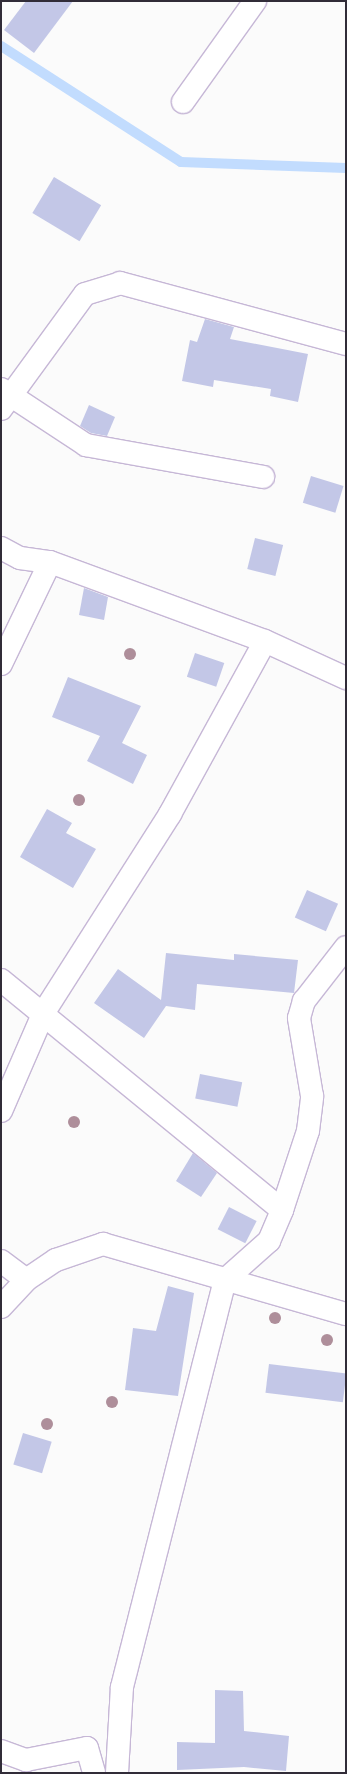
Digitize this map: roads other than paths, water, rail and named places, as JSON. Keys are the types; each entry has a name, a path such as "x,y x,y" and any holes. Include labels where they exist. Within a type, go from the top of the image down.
{"street":[{"path":"183,102 254,1"},
{"path":"263,477 86,445 4,398 84,294 120,283 346,344"},
{"path":"1,548 20,558 50,562 265,641 346,678"},
{"path":"1,664 50,562"},
{"path":"1,1111 44,1012 170,814 265,641"},
{"path":"117,1773 122,1687 225,1280 269,1241 282,1210 308,1131 312,1096 300,1018 304,1002 346,947"},
{"path":"1,980 44,1012 282,1210"},
{"path":"1,1307 26,1280 56,1260 103,1244 346,1314"},
{"path":"1,1261 26,1280"},
{"path":"1,1752 26,1760 87,1748 94,1773"}],"waterway":[{"path":"1,46 181,162 346,168"}]}
